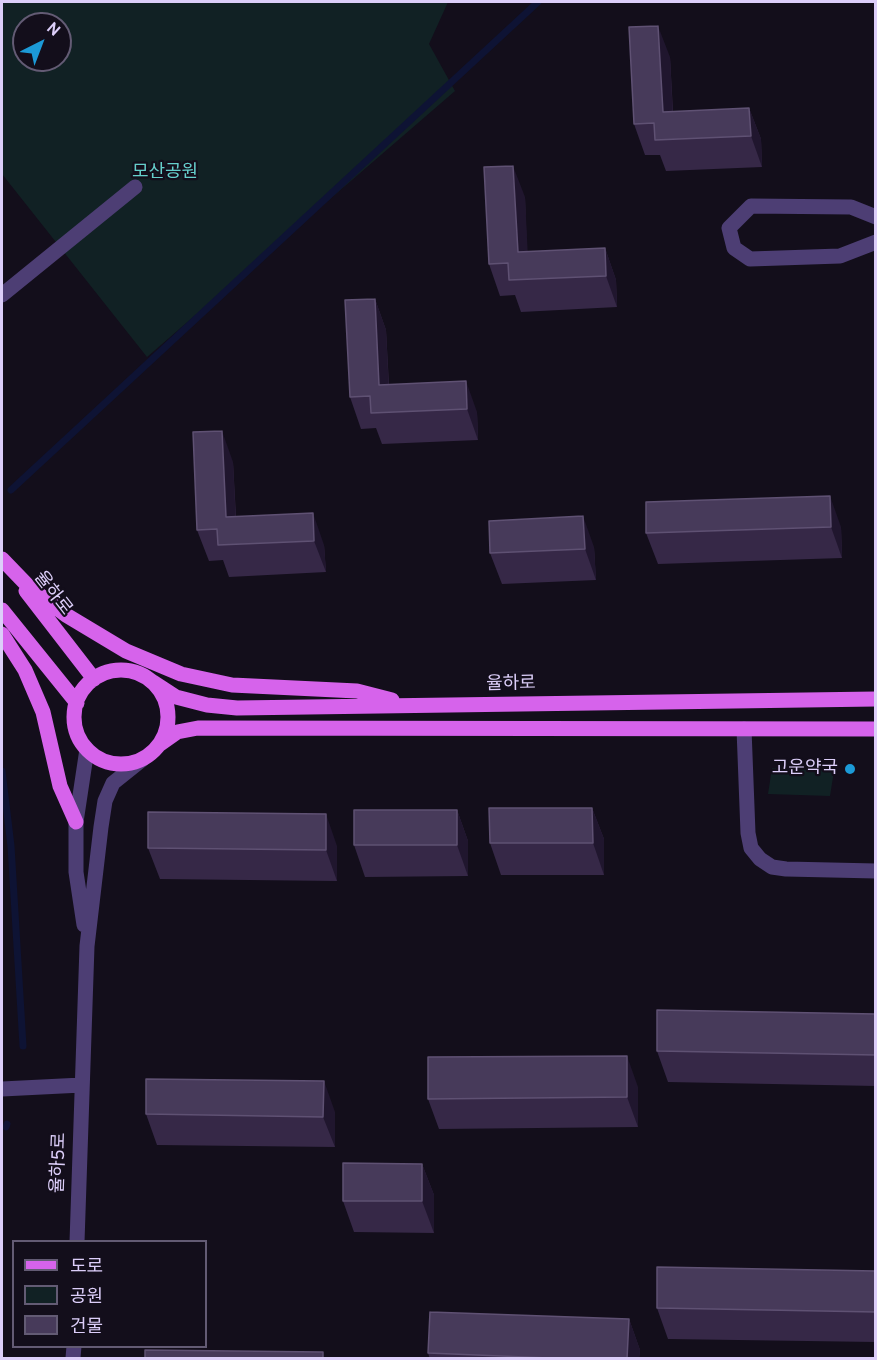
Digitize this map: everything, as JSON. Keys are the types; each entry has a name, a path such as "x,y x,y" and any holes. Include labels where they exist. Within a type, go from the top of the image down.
{"main road":[{"name":"율하로","path":"2,560 94,679"},
{"path":"2,560 29,587 66,615 126,651 181,674 231,685 357,692 415,705"},
{"path":"2,610 77,703"},
{"path":"2,634 25,670 43,712 60,786 76,822"},
{"path":"160,744 167,728 168,712 163,696 153,682 139,673 122,670 107,672 94,679 84,689 77,703 75,719 78,736 87,749 99,758 113,763 129,764 143,759 177,732 198,728 876,729"},
{"name":"율하로","path":"153,682 177,697 207,705 237,708 876,699"}],"street":[{"path":"2,295 135,187"},
{"path":"876,217 851,207 751,206 729,228 734,248 750,260 840,256 876,242"},
{"path":"744,729 748,833 751,848 760,859 772,867 786,869 876,871"},
{"path":"87,749 76,822 76,872 87,946"},
{"path":"87,946 105,801 113,783 143,759"},
{"name":"율하5로","path":"77,1240 87,946"},
{"path":"2,1089 82,1085"}],"green space":[{"name":"모산공원","path":"2,2 448,2 429,44 455,91 147,357 2,174"},
{"path":"772,768 834,771 830,796 768,794"}],"building":[{"path":"658,26 663,112 749,108 751,136 655,140 654,123 634,124 629,27"},
{"path":"513,166 518,252 605,248 606,276 509,280 508,263 489,264 484,167"},
{"path":"375,299 379,385 466,381 467,409 371,413 370,396 350,397 345,300"},
{"path":"222,431 226,517 313,513 314,541 218,545 217,529 197,530 193,432"},
{"path":"830,496 831,527 646,533 646,502"},
{"path":"583,516 585,549 490,553 489,521"},
{"path":"489,808 592,808 593,843 490,843"},
{"path":"354,810 457,810 457,845 354,845"},
{"path":"148,812 326,814 326,850 148,848"},
{"path":"657,1010 876,1014 876,1055 657,1051"},
{"path":"627,1056 627,1097 428,1099 428,1057"},
{"path":"146,1079 324,1081 323,1117 146,1114"},
{"path":"343,1163 422,1164 422,1201 343,1201"},
{"path":"657,1267 876,1271 876,1312 657,1308"},
{"path":"430,1312 629,1319 627,1359 428,1353"},
{"path":"145,1350 323,1352 323,1359 145,1359"}],"waterway":[{"path":"11,490 538,2"},
{"path":"2,771 11,846 23,1046"}],"place":[{"name":"고운약국","path":"850,769"}]}
